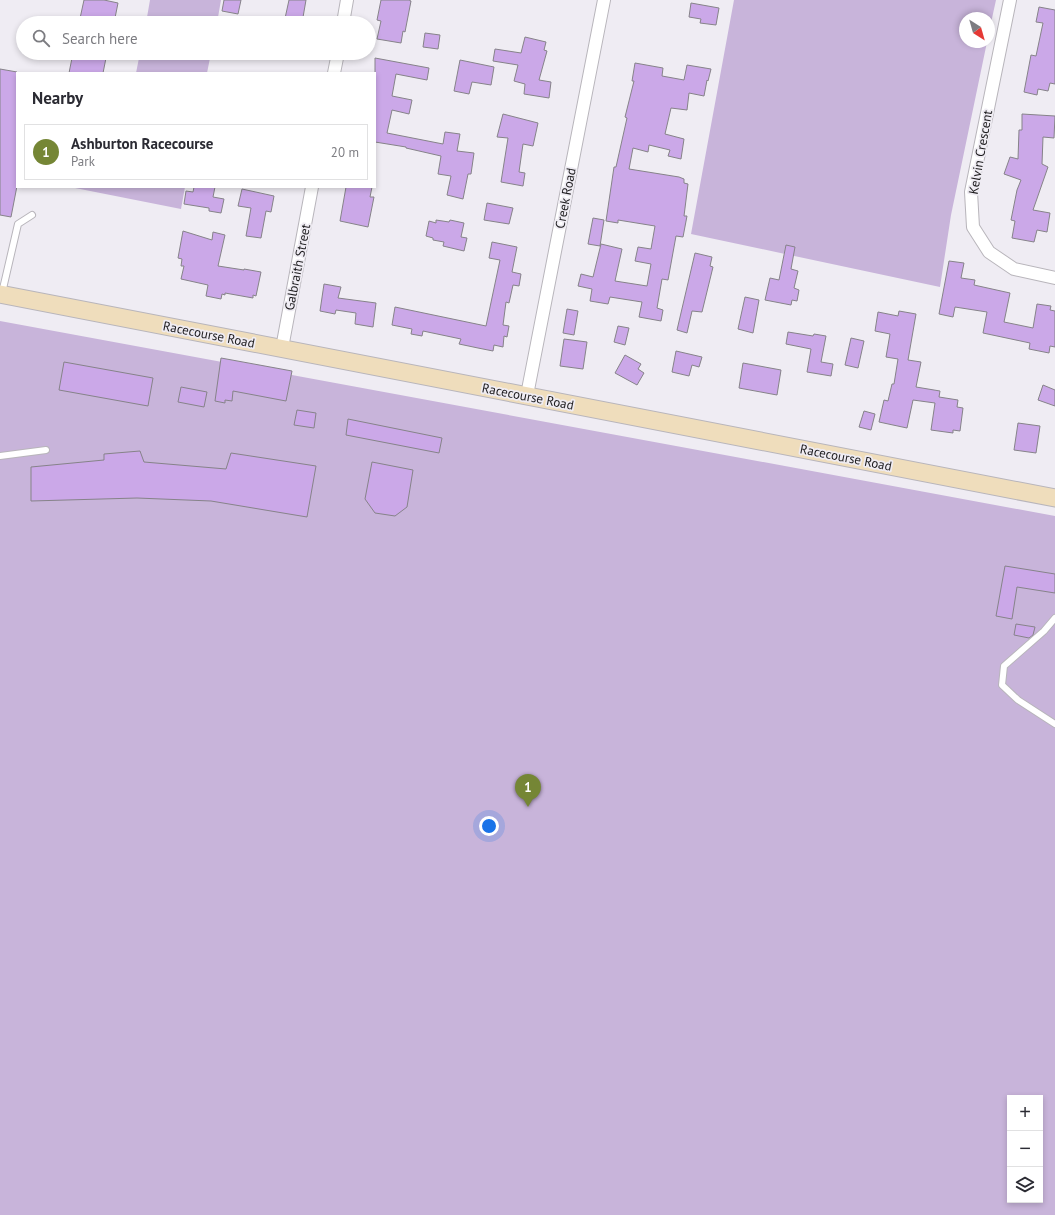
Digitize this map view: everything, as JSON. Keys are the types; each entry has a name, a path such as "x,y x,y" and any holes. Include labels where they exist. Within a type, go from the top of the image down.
{"street":[{"path":"345,16 348,0"},
{"name":"Creek Road","path":"527,395 604,0"},
{"name":"Kelvin Crescent","path":"1010,0 971,192 973,227 989,252 1014,270 1055,278"},
{"path":"334,72 337,60"},
{"name":"Galbraith Street","path":"282,348 312,188"},
{"name":"Racecourse Road","path":"1,294 1055,498"}],"lane":[{"path":"1,294 18,224 32,215"},
{"path":"0,456 46,450"},
{"path":"1055,618 1044,631 1004,666 1002,685 1018,700 1055,724"}],"shaded area":[{"path":"150,0 221,0 218,16 147,16"},
{"path":"734,0 996,0 993,12 959,12 959,48 986,48 951,215 940,287 691,234"},
{"path":"139,60 210,60 207,72 136,72"},
{"path":"75,188 185,188 181,209"},
{"path":"0,321 1055,516 1055,1215 0,1215"}],"building":[{"path":"84,0 104,0 118,3 115,16 81,16"},
{"path":"224,0 241,0 238,14 222,11"},
{"path":"289,0 306,0 303,16 286,16"},
{"path":"381,0 411,1 405,32 403,31 401,43 377,39 381,21 377,20"},
{"path":"691,3 719,8 716,25 700,23 701,19 689,17"},
{"path":"1039,7 1055,10 1055,84 1050,83 1048,91 1038,89 1037,95 1024,92 1031,55 1036,56 1043,23 1036,22"},
{"path":"425,33 440,35 438,49 423,47"},
{"path":"525,37 546,42 544,50 547,51 539,80 551,82 549,98 524,94 525,84 514,81 518,65 493,61 495,49 521,53"},
{"path":"376,58 429,68 427,80 396,74 392,96 412,100 409,114 392,110 387,133 443,144 445,132 460,134 457,151 474,153 471,174 468,174 463,199 447,195 451,176 438,174 441,156 406,147 376,142"},
{"path":"72,60 106,60 103,72 69,72"},
{"path":"460,60 494,67 491,85 472,82 469,94 454,91"},
{"path":"635,63 663,68 662,76 684,80 687,65 711,69 704,96 689,93 687,110 671,108 665,134 684,139 681,159 668,156 670,150 649,145 648,152 633,148 629,169 679,177 684,179 684,183 688,184 684,216 687,216 683,237 676,236 668,280 662,279 657,308 663,310 661,321 639,317 642,302 610,297 608,304 590,301 592,289 578,286 581,274 593,277 601,244 622,249 615,281 647,286 651,264 635,261 638,247 651,249 655,226 618,220 618,223 606,221 614,167 616,167 627,118 625,117 634,81 632,81"},
{"path":"0,69 17,72 17,188 11,217 0,215"},
{"path":"503,114 538,123 533,146 523,144 519,172 525,173 523,186 501,182 508,138 497,137"},
{"path":"1022,114 1055,116 1054,138 1043,137 1042,164 1048,167 1033,210 1050,213 1047,232 1037,230 1034,242 1012,238 1015,221 1011,220 1017,190 1021,180 1004,174 1010,157 1018,159 1019,130 1022,130"},
{"path":"194,188 215,188 213,197 224,199 221,213 209,211 209,208 184,204 186,191 193,192"},
{"path":"346,188 372,188 370,197 374,197 368,227 340,221"},
{"path":"242,189 274,196 271,212 266,211 261,238 246,236 251,208 238,206"},
{"path":"487,203 513,208 509,224 484,220"},
{"path":"593,218 604,220 600,246 588,244"},
{"path":"436,220 449,222 450,220 464,223 461,237 467,238 464,251 443,246 444,242 433,240 433,238 426,236 429,221 436,223"},
{"path":"183,231 212,240 213,232 225,235 218,266 261,272 256,296 253,295 253,298 225,293 225,295 222,294 221,299 206,296 208,285 181,279 184,266 181,266 182,259 178,258"},
{"path":"492,242 517,247 512,272 521,274 519,286 513,285 509,303 506,302 503,325 509,326 507,337 504,336 503,347 494,345 493,351 459,344 461,339 423,331 422,336 411,334 412,329 392,325 395,307 486,326 500,260 489,258"},
{"path":"786,245 795,247 791,269 798,271 794,288 799,290 797,301 792,300 791,305 765,300 770,278 779,280"},
{"path":"695,253 712,257 710,266 713,267 702,312 692,311 687,333 677,330"},
{"path":"949,261 964,263 961,278 975,280 974,285 1010,293 1004,322 1033,328 1037,304 1051,306 1050,310 1055,311 1055,347 1050,346 1049,353 1029,349 1030,343 983,333 987,312 955,307 953,317 939,314"},
{"path":"324,284 341,287 338,298 376,303 373,327 355,324 356,313 336,310 335,314 320,311"},
{"path":"745,297 759,300 753,333 738,329"},
{"path":"567,309 578,311 574,335 563,333"},
{"path":"899,311 916,314 908,360 921,362 916,387 940,391 939,397 958,400 957,407 963,408 960,431 953,430 953,433 931,430 935,403 913,400 907,428 879,422 884,400 888,401 892,384 894,384 898,359 886,357 890,334 875,331 878,312 898,316"},
{"path":"618,326 629,328 625,345 614,342"},
{"path":"788,332 813,336 814,334 826,336 821,362 833,364 831,376 807,372 811,349 786,344"},
{"path":"851,338 864,341 858,368 845,365"},
{"path":"564,339 587,342 583,369 560,366"},
{"path":"676,351 702,357 699,367 692,365 689,376 672,372"},
{"path":"625,355 641,364 638,369 644,373 637,385 615,373"},
{"path":"221,358 292,371 286,401 233,391 232,401 225,400 225,403 215,401"},
{"path":"64,362 153,378 148,406 59,390"},
{"path":"743,363 781,370 777,395 739,388"},
{"path":"1043,385 1055,390 1055,406 1038,400"},
{"path":"181,387 207,392 204,407 178,402"},
{"path":"297,410 316,413 314,428 294,425"},
{"path":"864,411 875,414 871,430 859,427"},
{"path":"348,419 442,438 439,453 346,435"},
{"path":"1018,423 1040,426 1036,453 1014,450"},
{"path":"140,451 144,462 226,469 231,453 316,466 307,517 211,501 137,498 31,501 31,467 104,460 104,454"},
{"path":"372,462 413,470 407,507 395,516 375,513 365,499"},
{"path":"1005,566 1055,574 1055,593 1017,587 1012,619 996,616"},
{"path":"1016,624 1035,627 1033,635 1029,638 1014,635"}],"place":[{"name":"Ashburton Racecourse","path":"528,807"}]}
